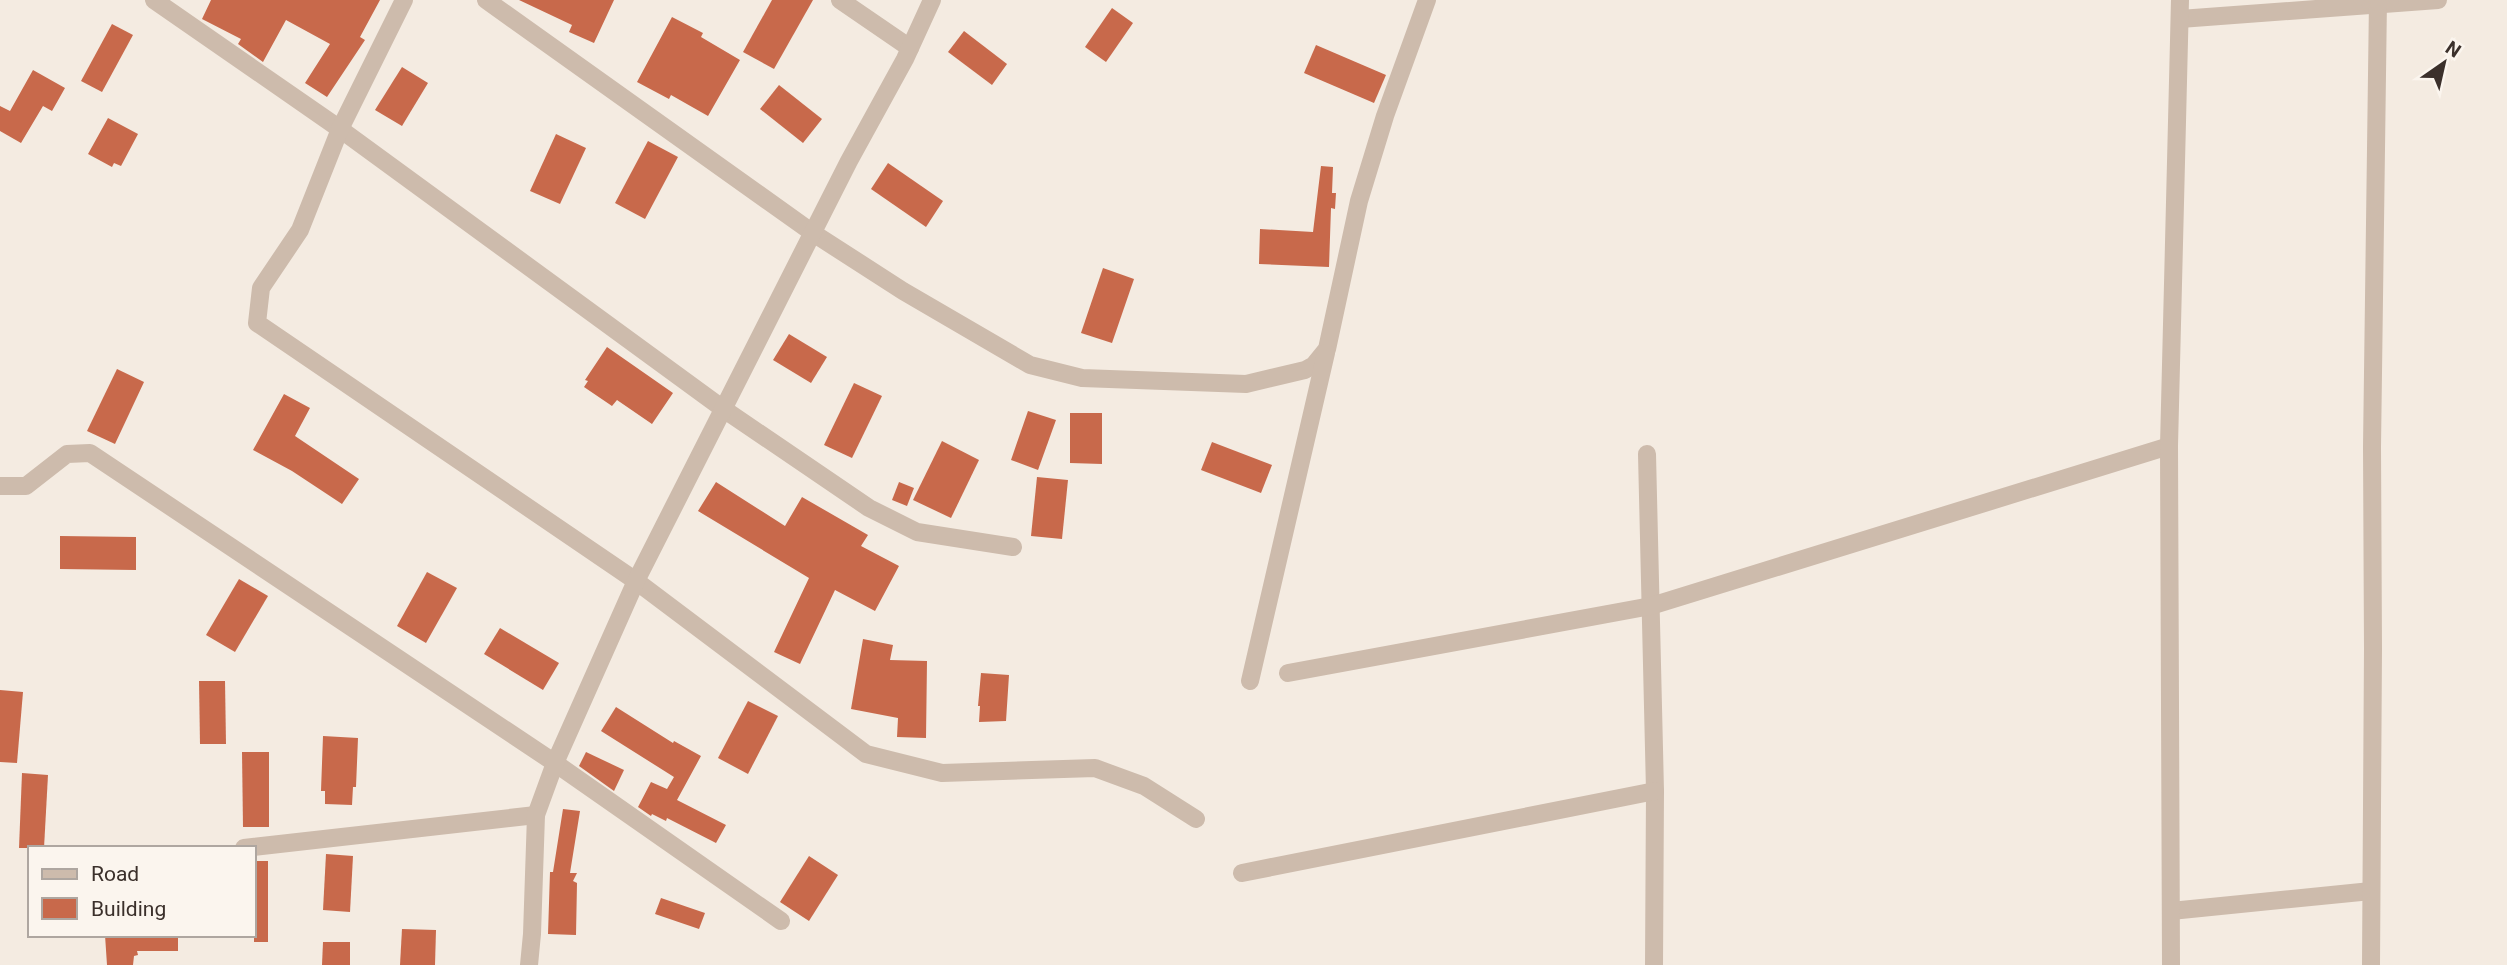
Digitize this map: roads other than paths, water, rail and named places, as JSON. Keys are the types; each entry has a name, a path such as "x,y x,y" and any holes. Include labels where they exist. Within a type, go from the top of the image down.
{"street":[{"path":"154,0 340,129 722,408 869,508 917,532 1013,547"},
{"path":"404,0 340,129 300,230 261,288 257,323 636,581 866,754 942,773 1095,768 1144,786 1195,819"},
{"path":"486,0 813,233 903,291 1030,365 1082,378 1246,384 1305,370 1314,365 1327,349"},
{"path":"840,0 910,48"},
{"path":"529,965 536,815 555,763 636,581 722,408 910,48 932,0"},
{"path":"1250,681 1359,201 1385,116 1427,0"},
{"path":"2171,965 2169,446 2180,0"},
{"path":"2180,19 2378,2 2438,0"},
{"path":"2371,965 2374,648 2372,447 2378,2"},
{"path":"1288,673 1651,606 2169,446"},
{"path":"0,486 26,486 67,454 90,453 555,763 781,921"},
{"path":"1647,454 1655,791 1654,965"},
{"path":"1242,873 1655,791"},
{"path":"256,847 536,815"},
{"path":"2171,911 2371,891"}]}
